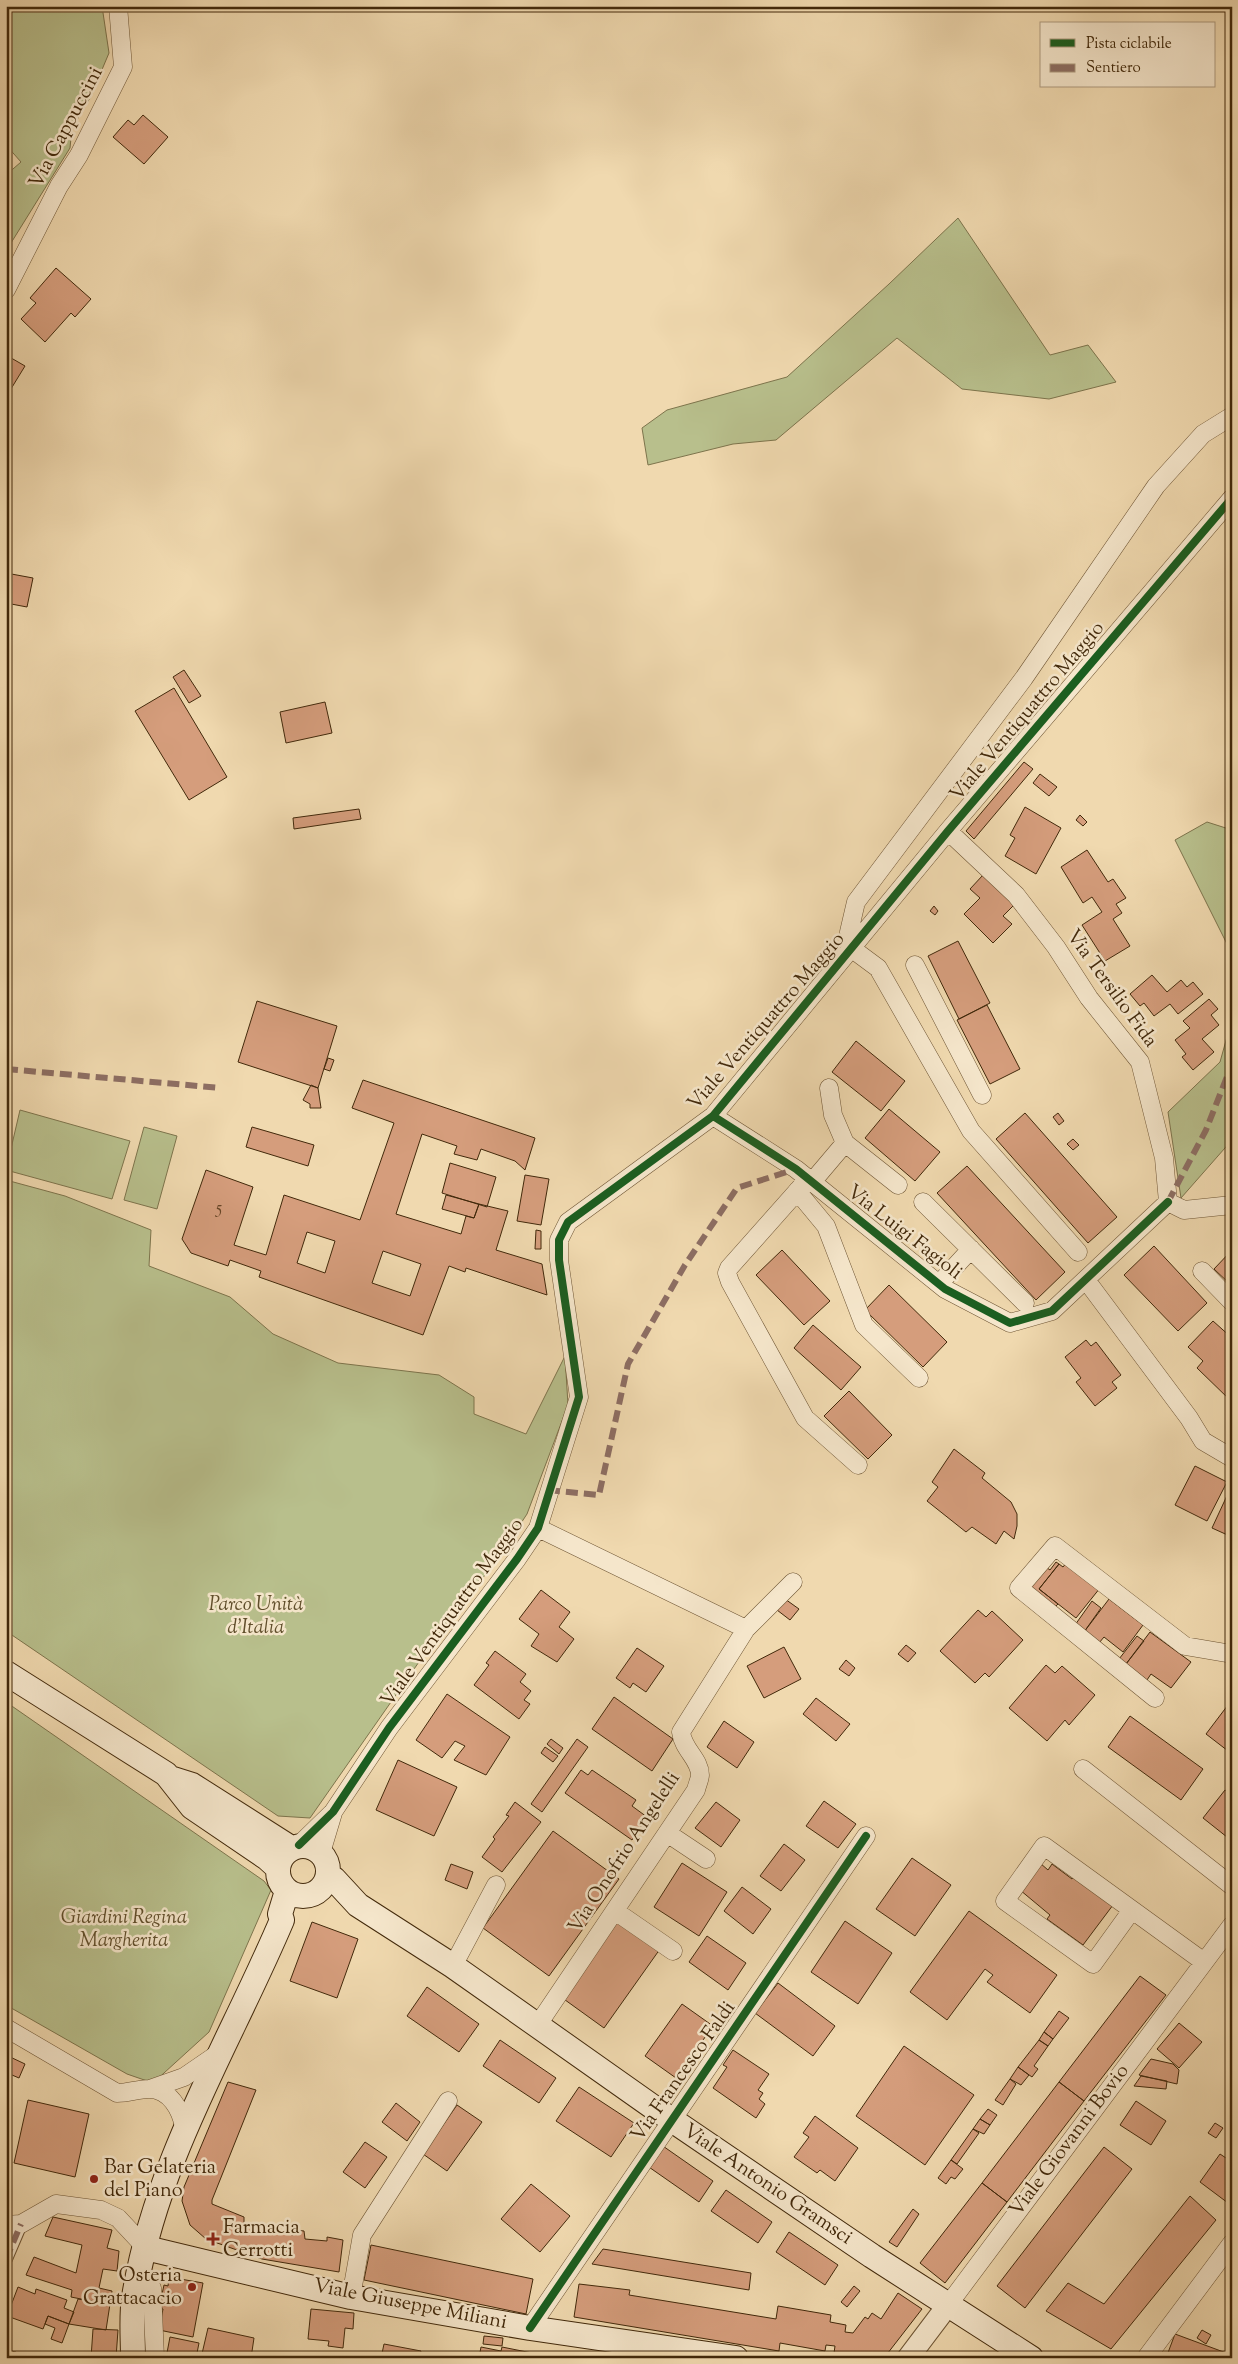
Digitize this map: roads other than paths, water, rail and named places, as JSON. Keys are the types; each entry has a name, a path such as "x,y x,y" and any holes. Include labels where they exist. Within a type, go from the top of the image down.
{"main road":[{"path":"6,1674 171,1779 192,1785 295,1847"},
{"path":"171,1779 192,1807 267,1858 278,1868"},
{"path":"133,2358 134,2298 156,2206 184,2127 282,1920 288,1918 308,1888 329,1867 321,1853 307,1845 295,1847 284,1853 278,1868 281,1884 308,1888"},
{"name":"Viale Antonio Gramsci","path":"308,1888 340,1900 358,1904 454,1966 671,2120 872,2256 1031,2358"},
{"name":"Viale Giuseppe Miliani","path":"143,2258 530,2328 736,2358"}],"street":[{"name":"Via Cappuccini","path":"6,290 59,186 79,155 123,67 118,6"},
{"path":"1078,1252 971,1131 878,968 851,948 849,932 856,902 1024,678 1156,486 1203,434 1232,416"},
{"name":"Viale Ventiquattro Maggio","path":"295,1847 334,1812 389,1728 517,1559 538,1528 579,1397 559,1260 559,1240 568,1222 713,1116 948,830 1232,498"},
{"name":"Via Tersilio Fida","path":"948,830 1016,894 1056,947 1089,998 1140,1062 1164,1158 1168,1202"},
{"path":"916,965 982,1095"},
{"path":"937,1071 962,1058"},
{"name":"Via Luigi Fagioli","path":"829,1088 833,1115 845,1143 898,1185"},
{"name":"Via Luigi Fagioli","path":"713,1116 939,1284 1010,1323 1052,1311 1168,1202"},
{"path":"845,1143 729,1268 727,1273 805,1418 858,1465"},
{"path":"806,1184 826,1226 864,1325 919,1378"},
{"path":"923,1202 1026,1302"},
{"path":"1168,1202 1184,1210 1232,1205"},
{"path":"939,1284 971,1249"},
{"path":"1202,1271 1232,1302"},
{"path":"1086,1280 1168,1393 1189,1418 1203,1441 1232,1458"},
{"path":"538,1528 746,1629"},
{"path":"1154,1698 1019,1588 1055,1546 1185,1646 1232,1654"},
{"name":"Via Onofrio Angelelli","path":"537,2026 696,1790 700,1774 696,1761 682,1743 681,1732 746,1629 793,1582"},
{"path":"1083,1769 1232,1886"},
{"name":"Viale Ventiquattro Maggio","path":"321,1853 334,1812"},
{"path":"667,1834 706,1859"},
{"name":"Via Francesco Faldi","path":"530,2328 866,1836"},
{"path":"1132,1910 1093,1964 1005,1901 1044,1846 1204,1962"},
{"path":"454,1966 496,1885"},
{"path":"615,1910 673,1951"},
{"name":"Viale Giovanni Bovio","path":"908,2358 1232,1925"},
{"path":"6,2028 117,2093 130,2094 184,2077 220,2052"},
{"path":"150,2089 162,2093 179,2107 184,2127"},
{"path":"351,2297 362,2236 448,2101"},
{"path":"6,2258 14,2225 56,2204 101,2210 118,2218 143,2258 152,2288 155,2358"},
{"path":"1146,2358 1232,2243"}],"place":[{"name":"Bar Gelateria del Piano","path":"94,2179"},
{"name":"Farmacia Cerrotti","path":"213,2239"},
{"name":"Osteria Grattacacio","path":"192,2287"}],"park label":[{"name":"Parco Unità d'Italia","path":"256,1616"},
{"name":"Giardini Regina Margherita","path":"124,1930"}]}
